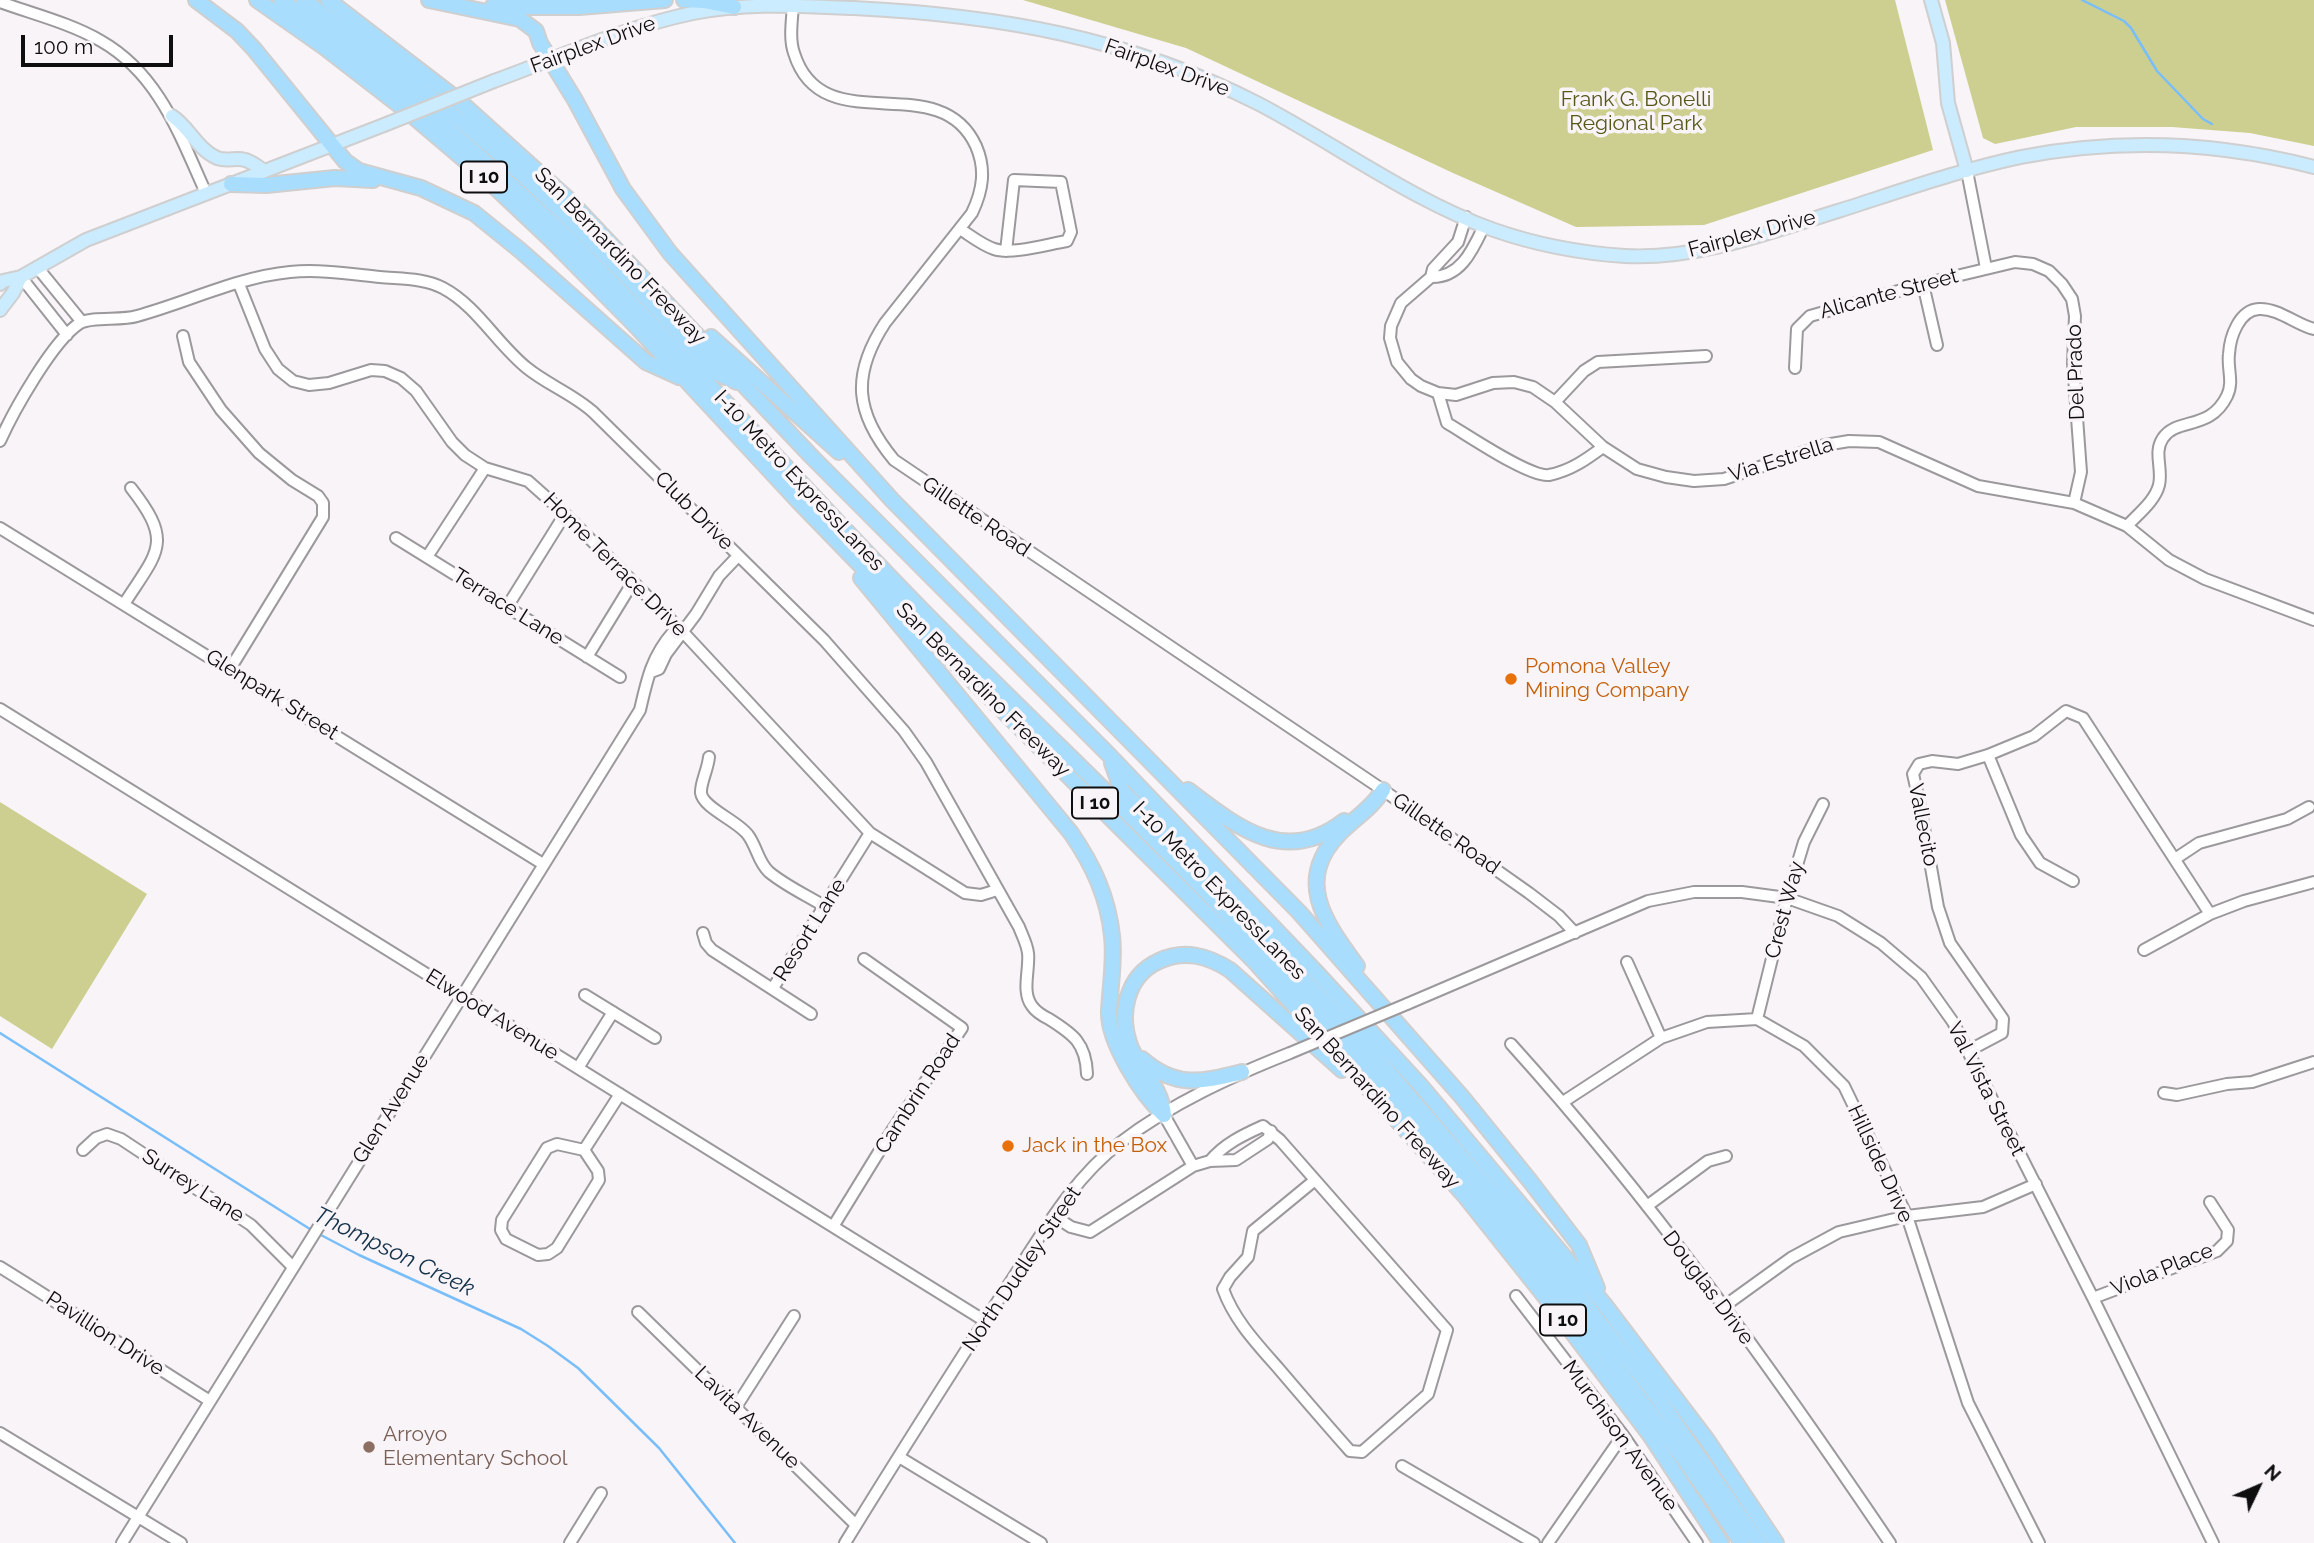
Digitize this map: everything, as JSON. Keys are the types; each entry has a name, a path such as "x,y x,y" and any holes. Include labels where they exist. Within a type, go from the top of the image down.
{"highway":[{"path":"196,0 237,31 254,49 345,161 359,171 421,188 474,213 562,286 646,362 687,381"},
{"name":"San Bernardino Freeway","path":"257,0 366,79 464,159 551,240 962,670 1255,962 1464,1195 1650,1436 1721,1543"},
{"name":"I-10 Metro ExpressLanes","path":"281,0 344,44 408,94 568,237 927,615 1249,936 1404,1107 1518,1241 1651,1412 1742,1543"},
{"name":"I-10 Metro ExpressLanes","path":"304,0 382,57 461,121 582,231 717,373 745,386"},
{"name":"San Bernardino Freeway","path":"328,0 427,75 568,199 831,476 1109,755 1317,973 1421,1086 1604,1304 1707,1440 1776,1543"},
{"path":"429,0 520,19 536,31 623,189 653,232 713,303 892,500 1298,912 1402,1029 1462,1097 1579,1245 1604,1304"},
{"path":"449,5 579,7 666,0"},
{"path":"684,0 734,7"},
{"path":"231,184 266,185 335,178 385,180"},
{"path":"641,274 892,500"},
{"path":"798,501 1071,832 1087,856 1105,895 1110,918 1113,940 1109,1014 1111,1029 1117,1045 1152,1104 1164,1115"},
{"path":"1140,752 1234,825 1270,840 1302,840 1332,830 1373,794 1383,790"},
{"name":"I-10 Metro ExpressLanes","path":"1109,755 1122,791 1231,902 1372,1053 1557,1268 1652,1390 1759,1543"},
{"path":"1383,790 1377,799 1339,834 1327,850 1318,872 1316,895 1328,926 1402,1029"},
{"path":"1164,1115 1162,1099 1132,1048 1124,1008 1136,978 1148,966 1163,959 1197,954 1213,959 1230,970 1388,1110"},
{"path":"1132,1048 1151,1066 1187,1082 1203,1082 1242,1072"}],"main road":[{"path":"1931,0 1943,43 1948,103 1967,171"},
{"name":"Fairplex Drive","path":"0,285 3,281 21,277 86,240 653,22 694,13 765,4 910,11 992,19 1069,34 1127,50 1186,71 1258,103 1430,201 1484,226 1539,244 1584,253 1633,256 1673,254 1713,247 1967,171 2020,158 2103,145 2166,144 2259,155 2314,167"},
{"path":"172,116 182,123 201,148 216,158 229,161 244,159 265,171"},
{"name":"Fairplex Drive","path":"0,310 21,277"}],"street":[{"path":"0,2 73,28 116,50 142,74 172,116 206,193"},
{"name":"Gillette Road","path":"793,5 793,52 802,71 823,92 846,102 919,104 937,109 964,129 981,160 983,178 980,197 972,213 872,343 864,365 863,402 868,422 878,442 894,460 913,475 1383,790 1529,893 1559,916 1574,933"},
{"path":"1967,171 1986,268"},
{"path":"960,229 978,241 1006,251 1067,241 1071,232 1061,182 1014,180 1006,251"},
{"path":"1466,218 1458,242 1433,269 1431,277 1401,303 1394,316 1390,338 1397,362 1421,386 1438,393 1447,423 1528,470 1547,475 1580,463 1603,447"},
{"path":"1431,277 1440,278 1462,264 1472,252 1484,226"},
{"path":"1449,253 1462,264"},
{"name":"Del Prado","path":"1986,268 2015,262 2033,264 2049,271 2072,299 2075,316 2073,363 2081,472 2074,503"},
{"path":"0,441 13,412 67,335 82,321 37,267"},
{"name":"Alicante Street","path":"1795,368 1797,329 1810,316 1986,268"},
{"name":"Club Drive","path":"82,321 134,317 239,284 291,272 418,280 442,288 463,302 528,369 580,400 593,412 824,639 915,745 1024,940 1028,953 1027,995 1030,1005 1072,1034 1082,1047 1087,1074"},
{"path":"21,277 67,335"},
{"name":"Home Terrace Drive","path":"239,284 265,349 278,369 293,381 309,385 329,383 371,370 385,371 401,378 416,391 452,442 465,455 485,468 528,481 565,514 682,631 870,833 965,893 981,895 997,890"},
{"path":"1923,284 1937,345"},
{"path":"2127,526 2153,497 2159,486 2158,449 2161,440 2178,426 2207,418 2228,395 2231,380 2228,355 2238,323 2247,314 2258,309 2272,311 2314,330"},
{"path":"183,336 189,362 221,410 259,453 292,480 318,496 323,503 323,517 230,669"},
{"path":"1555,402 1584,371 1598,362 1706,356"},
{"name":"Via Estrella","path":"1438,393 1456,395 1493,383 1514,382 1533,387 1555,402 1603,447 1637,469 1694,481 1724,479 1825,445 1849,441 1879,442 1978,486 2074,503 2127,526 2169,561 2205,579 2314,620"},
{"path":"427,557 485,468"},
{"path":"124,604 153,559 158,542 156,525 131,488"},
{"path":"507,607 565,514"},
{"name":"Glenpark Street","path":"0,528 543,864"},
{"name":"Terrace Lane","path":"396,538 620,677"},
{"name":"Glen Avenue","path":"122,1543 640,710 651,672 659,669 673,632 682,631 696,614 719,576 738,556"},
{"path":"587,657 634,582"},
{"name":"Elwood Avenue","path":"0,709 985,1321"},
{"name":"Vallecito","path":"1968,1051 2002,1033 2003,1019 1950,943 1938,907 1913,774 1919,764 1932,761 1958,764 1988,755 2034,736 2066,711 2083,718 2210,914"},
{"path":"1988,755 2021,835 2033,854 2040,863 2073,881"},
{"path":"709,757 701,795 706,804 748,834 761,863 768,871 824,906"},
{"name":"Crest Way","path":"1758,1019 1787,898 1804,842 1824,804"},
{"path":"2175,859 2199,843 2287,818 2309,807"},
{"name":"Resort Lane","path":"811,1014 773,988 870,833"},
{"path":"2144,950 2210,914 2244,901 2314,882"},
{"name":"Val Vista Street","path":"1574,933 1648,901 1694,892 1742,892 1787,898 1838,916 1881,943 1921,977 1954,1022 2213,1543"},
{"path":"702,933 712,950 773,988"},
{"name":"North Dudley Street","path":"845,1543 1054,1216 1096,1164 1122,1142 1164,1115 1242,1072 1574,933"},
{"name":"Cambrin Road","path":"834,1225 893,1129 962,1028 863,960"},
{"path":"1627,962 1661,1038"},
{"path":"585,995 654,1038"},
{"path":"578,1069 613,1012"},
{"path":"1563,1102 1661,1038 1707,1022 1758,1019"},
{"name":"Hillside Drive","path":"1758,1019 1804,1046 1843,1086 1907,1216 1968,1403 2039,1543"},
{"name":"Douglas Drive","path":"1511,1044 1563,1102 1647,1206 1813,1429 1890,1543"},
{"path":"2164,1093 2177,1095 2227,1084 2252,1083 2314,1062"},
{"path":"584,1150 620,1094"},
{"path":"1164,1115 1193,1166"},
{"path":"1210,1161 1221,1148 1263,1126 1315,1180 1447,1330 1428,1394 1362,1452 1350,1451 1308,1403 1243,1326 1229,1305 1223,1289 1248,1257 1253,1231 1315,1180"},
{"path":"1054,1216 1072,1227 1090,1232 1193,1166 1243,1156 1268,1139 1271,1132"},
{"name":"Surrey Lane","path":"83,1150 96,1138 107,1134 121,1139 251,1225 293,1267"},
{"path":"1235,1140 1243,1156"},
{"path":"557,1144 584,1150 598,1171 599,1180 556,1248 548,1254 538,1255 506,1239 501,1230 502,1220 547,1148 557,1144"},
{"path":"1647,1206 1708,1161 1726,1156"},
{"path":"1723,1307 1791,1258 1839,1232 1907,1216 1983,1207 2036,1184"},
{"name":"Viola Place","path":"2093,1298 2217,1251 2227,1241 2228,1230 2210,1202"},
{"name":"Pavillion Drive","path":"0,1267 105,1331 134,1354 210,1401"},
{"name":"Murchison Avenue","path":"1516,1296 1623,1435 1697,1543"},
{"name":"Lavita Avenue","path":"638,1312 856,1525"},
{"path":"736,1407 794,1316"},
{"path":"0,1433 181,1543"},
{"path":"1548,1543 1623,1435"},
{"path":"899,1457 1041,1543"},
{"path":"1402,1466 1534,1543"},
{"path":"570,1543 601,1493"}],"green space":[{"name":"Frank G. Bonelli Regional Park","path":"1023,0 1895,0 1933,150 1704,225 1576,227 1453,173 1186,48"},
{"path":"1945,0 2314,0 2314,146 2250,133 2172,127 2076,127 1995,144 1983,138"},
{"path":"0,802 147,894 52,1049 0,1016"}],"waterway":[{"path":"2082,0 2124,21 2157,71 2203,119 2212,124"},
{"name":"Thompson Creek","path":"0,1033 313,1231"},
{"name":"Thompson Creek","path":"319,1234 521,1329 578,1368 659,1448 735,1543"}],"place":[{"name":"Pomona Valley Mining Company","path":"1511,679"},
{"name":"Jack in the Box","path":"1008,1146"},
{"name":"Arroyo Elementary School","path":"369,1447"}]}
